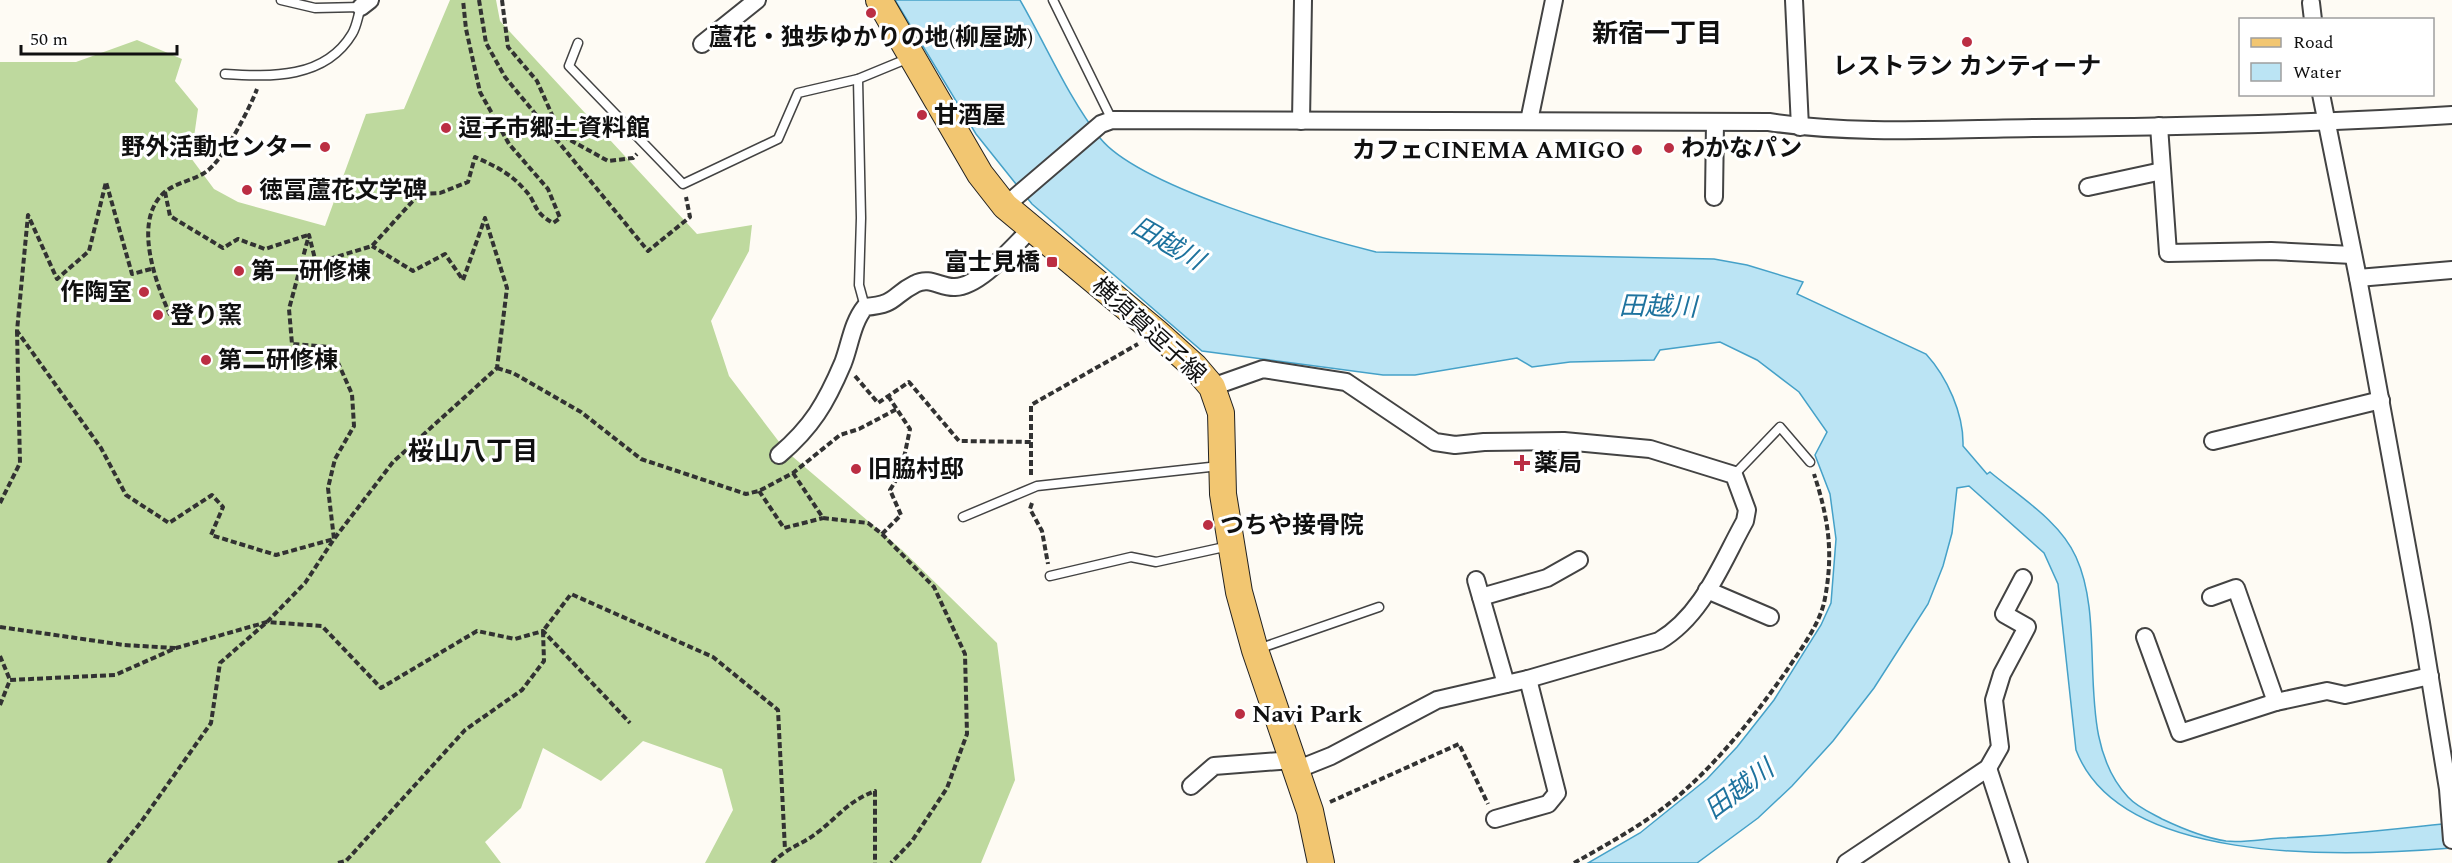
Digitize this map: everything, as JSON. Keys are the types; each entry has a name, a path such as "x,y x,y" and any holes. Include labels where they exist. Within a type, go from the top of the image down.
{"main road":[{"name":"横須賀逗子線","path":"879,0 980,174 1011,200 1032,228 1156,332 1195,367 1212,387 1221,413 1222,494 1230,546 1255,650 1310,811 1321,863"}],"street":[{"path":"702,44 757,0"},
{"path":"1301,121 1303,0"},
{"path":"1528,121 1554,0"},
{"path":"1794,0 1800,127"},
{"path":"2321,96 2354,255 2450,788 2452,840"},
{"path":"1011,200 1106,122 1769,122 1800,127 1940,129 2325,123 2452,115"},
{"path":"1714,197 1715,122"},
{"path":"2159,126 2168,253 2271,251 2354,255"},
{"path":"2088,187 2162,171"},
{"path":"779,454 803,434 815,419 843,363 859,315 865,307 886,305 915,283 929,280 952,287 969,285 1032,228"},
{"path":"2358,278 2452,270"},
{"path":"1191,786 1214,766 1294,765 1331,756 1437,700 1506,684 1659,641 1678,630 1696,610 1745,521 1747,510 1734,475 1650,449 1564,441 1484,441 1455,445 1436,442 1346,382 1263,369 1212,387"},
{"path":"2213,441 2380,400"},
{"path":"1481,597 1546,578 1579,560"},
{"path":"1846,863 1988,768 2000,747 1995,700 1997,691 2002,674 2027,627 2004,614 2023,578"},
{"path":"1476,580 1506,684"},
{"path":"2211,597 2236,588 2276,702"},
{"path":"1707,590 1770,617"},
{"path":"2145,638 2180,733 2276,702 2327,691 2345,695 2430,676"},
{"path":"1496,819 1548,804 1557,793 1528,678"},
{"path":"1988,768 2019,863"}],"lane":[{"path":"225,74 262,77 311,70 332,57 353,33 366,3 315,8 281,0"},
{"path":"1053,0 1106,122"},
{"path":"578,43 569,66 682,184 778,139 798,93 858,79 912,56"},
{"path":"858,79 861,218 859,285 865,307"},
{"path":"1734,475 1780,427 1810,462"},
{"path":"963,517 1034,487 1222,466"},
{"path":"1050,576 1131,556 1156,562 1230,546"},
{"path":"1255,650 1379,607"}],"path":[{"path":"309,235 316,263 372,246 419,194 440,193 468,182 476,157 500,168 525,189 538,215 553,223 561,218 548,189 509,144 480,92 466,29 463,0"},
{"path":"479,0 486,43 505,77 648,251 690,217 682,184"},
{"path":"502,0 508,47 537,81 561,135 608,161 633,158 646,145"},
{"path":"170,315 151,269 149,217 165,192 209,170 247,116 262,77"},
{"path":"556,140 561,135"},
{"path":"0,502 20,463 17,331 28,215 57,279 89,251 106,182 132,274 151,269"},
{"path":"165,192 170,216 222,248 238,239 265,249 309,235"},
{"path":"108,863 141,822 211,723 220,663 267,622 305,583 334,539 393,462 496,368 507,288 485,218 463,280 445,254 413,271 372,246"},
{"path":"309,235 289,309 292,344 331,347 352,394 353,405 354,426 335,459 328,488 334,539"},
{"path":"17,331 101,448 126,495 169,523 212,495 223,507 211,535 276,555 334,539"},
{"path":"1050,576 1042,531 1030,508 1034,487 1030,442 1030,405 1120,357 1156,332"},
{"path":"843,363 878,403 909,382 959,441 1030,442"},
{"path":"496,368 513,373 581,411 640,459"},
{"path":"882,534 901,515 890,490 901,472 910,429 888,396"},
{"path":"1574,863 1616,839 1683,792 1725,750 1768,698 1805,644 1823,605 1831,553 1826,511 1810,462"},
{"path":"793,473 823,519"},
{"path":"759,491 784,528 823,519 868,523 882,534 934,587 965,654 967,734 947,788 912,841 891,863"},
{"path":"10,680 115,675 176,648 267,622 321,627 381,687 477,631 515,639 543,631 571,594 713,657 778,710 785,850"},
{"path":"0,627 124,645 176,648"},
{"path":"543,631 630,723"},
{"path":"338,863 346,861 465,730 522,690 544,661 543,631"},
{"path":"0,656 10,680 0,705"},
{"path":"1310,811 1460,744 1496,819"},
{"path":"772,863 785,850 817,834 854,799 875,791 874,863"}],"green space":[{"path":"450,0 496,0 500,21 697,234 752,225 749,251 711,321 729,376 786,451 902,550 997,643 1015,780 981,863 705,863 733,810 722,769 643,741 601,781 543,748 521,808 485,842 501,863 0,863 0,62 76,62 137,40 182,59 175,81 198,109 191,158 214,189 238,202 325,226 366,114 404,109"}],"water":[{"name":"田越川","path":"895,0 1020,0 1088,122 1100,138 1120,156 1151,174 1188,191 1271,222 1376,252 1714,259 1747,265 1803,282 1797,294 1926,354 1941,374 1953,397 1961,421 1963,446 1987,474 1990,472 2038,510 2069,544 2085,585 2090,616 2095,713 2100,744 2111,772 2132,801 2177,826 2218,840 2246,841 2345,834 2452,823 2452,848 2349,853 2292,851 2235,845 2182,833 2136,814 2100,787 2076,750 2058,584 2044,553 1969,486 1957,488 1952,533 1943,566 1928,604 1874,688 1833,741 1792,786 1758,818 1697,863 1588,863 1640,833 1707,779 1737,747 1774,700 1821,625 1831,603 1836,539 1830,494 1815,455 1827,432 1799,392 1757,360 1720,342 1660,350 1654,360 1570,362 1532,367 1517,358 1415,375 1383,375 1202,351 1032,204 976,134"}],"place":[{"name":"蘆花・独歩ゆかりの地(柳屋跡)","path":"871,13"},
{"name":"レストラン カンティーナ","path":"1967,42"},
{"name":"甘酒屋","path":"922,115"},
{"name":"逗子市郷土資料館","path":"446,128"},
{"name":"野外活動センター","path":"325,147"},
{"name":"わかなパン","path":"1669,148"},
{"name":"カフェCINEMA AMIGO","path":"1637,150"},
{"name":"徳冨蘆花文学碑","path":"247,190"},
{"name":"富士見橋","path":"1052,262"},
{"name":"第一研修棟","path":"239,271"},
{"name":"作陶室","path":"144,292"},
{"name":"登り窯","path":"158,315"},
{"name":"第二研修棟","path":"206,360"},
{"name":"薬局","path":"1522,463"},
{"name":"旧脇村邸","path":"856,469"},
{"name":"つちや接骨院","path":"1208,525"},
{"name":"Navi Park","path":"1240,714"}],"district":[{"name":"新宿一丁目","path":"1657,33"},
{"name":"桜山八丁目","path":"473,451"}]}
